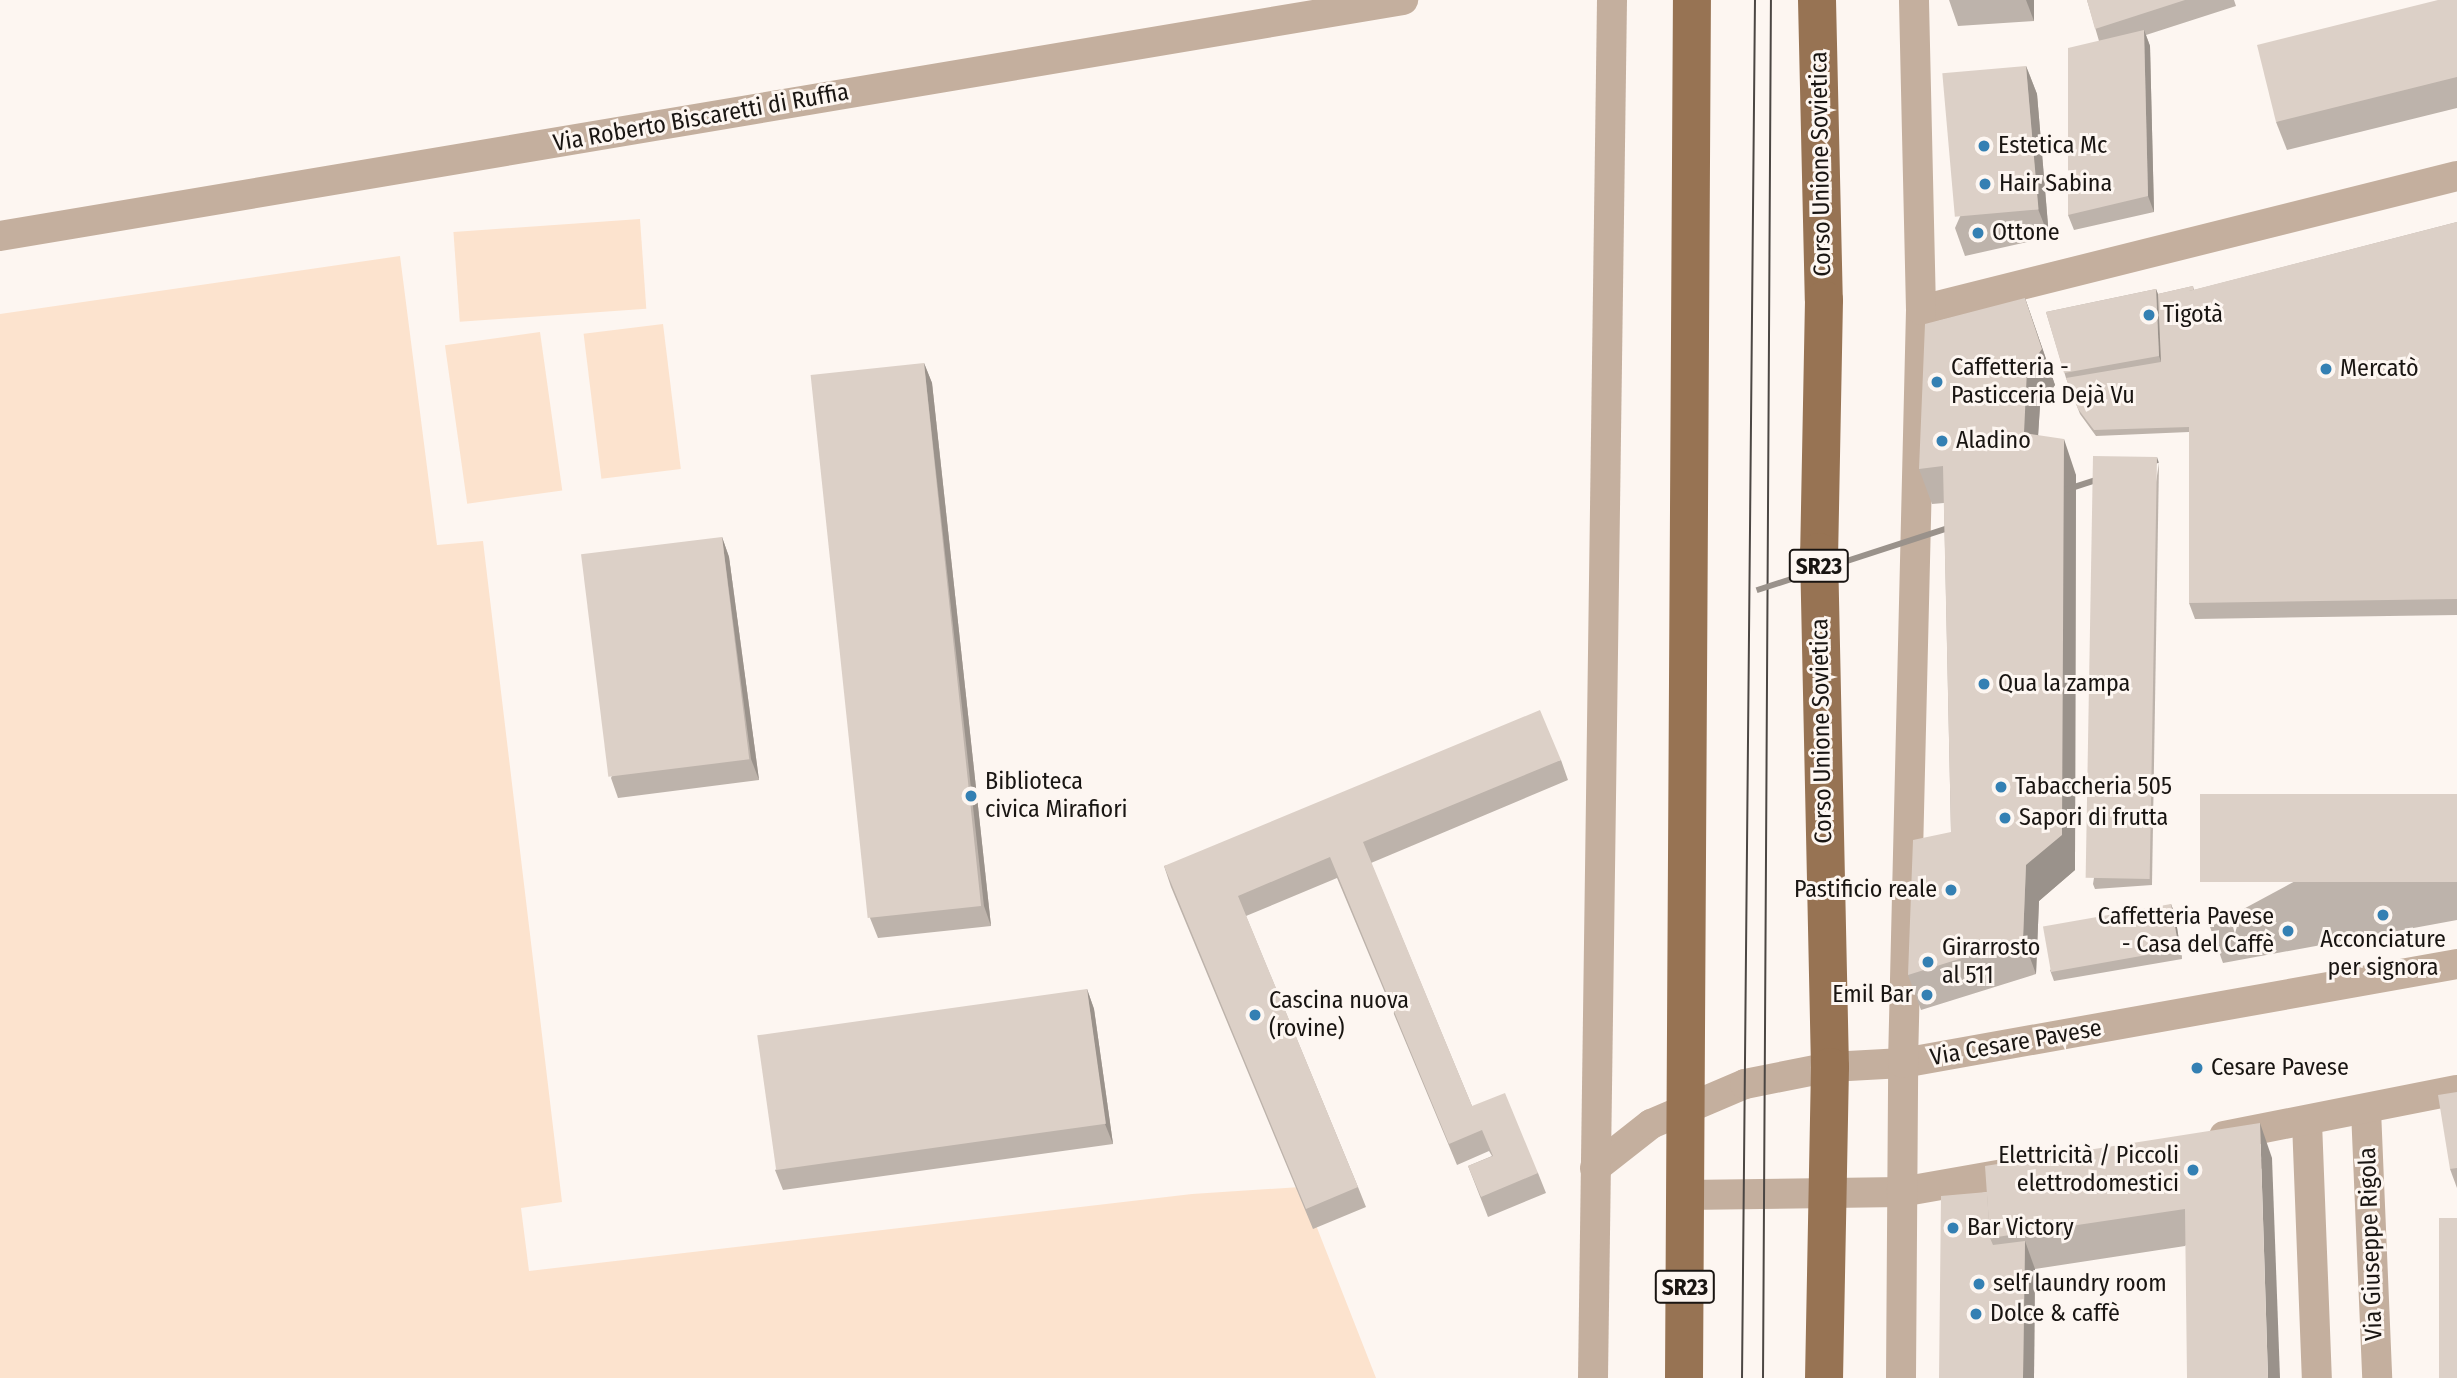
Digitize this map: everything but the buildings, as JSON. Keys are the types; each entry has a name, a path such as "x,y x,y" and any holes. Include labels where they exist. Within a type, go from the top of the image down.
{"main road":[{"name":"SR23","path":"1684,1378 1692,0"},
{"name":"Corso Unione Sovietica","path":"1817,0 1824,300 1819,552 1830,1067 1824,1378"}],"street":[{"name":"Via Roberto Biscaretti di Ruffia","path":"0,236 1403,0"},
{"path":"1593,1378 1612,0"},
{"path":"1901,1378 1903,1063 1921,310 1914,0"},
{"path":"1921,310 2457,176"},
{"name":"Via Cesare Pavese","path":"1595,1168 1651,1124 1745,1084 1830,1067 1903,1063 2457,964"},
{"path":"2199,1140 2307,1122 2457,1090"},
{"name":"Via Giuseppe Rigola","path":"2366,1110 2377,1378"},
{"path":"2307,1122 2317,1378"},
{"path":"1686,1195 1828,1196 1901,1192 2050,1166"}],"shaded area":[{"path":"640,219 646,309 460,322 453,232"},
{"path":"400,256 437,545 483,541 562,1202 521,1208 529,1271 1192,1194 1301,1187 1376,1378 0,1378 0,314"},
{"path":"663,324 681,469 601,479 584,334"},
{"path":"540,332 562,490 467,504 445,345"}],"tram line":[{"path":"1742,1378 1755,0"},
{"path":"1763,1378 1771,0"}],"place":[{"name":"Estetica Mc","path":"1984,146"},
{"name":"Hair Sabina","path":"1985,184"},
{"name":"Ottone","path":"1978,233"},
{"name":"Tigotà","path":"2149,315"},
{"name":"Mercatò","path":"2326,369"},
{"name":"Caffetteria - Pasticceria Dejà Vu","path":"1937,382"},
{"name":"Aladino","path":"1942,441"},
{"name":"Qua la zampa","path":"1984,684"},
{"name":"Tabaccheria 505","path":"2001,787"},
{"name":"Biblioteca civica Mirafiori","path":"971,796"},
{"name":"Sapori di frutta","path":"2005,818"},
{"name":"Pastificio reale","path":"1951,890"},
{"name":"Acconciature per signora","path":"2383,915"},
{"name":"Caffetteria Pavese - Casa del Caffè","path":"2288,931"},
{"name":"Girarrosto al 511","path":"1928,962"},
{"name":"Emil Bar","path":"1927,995"},
{"name":"Cascina nuova (rovine)","path":"1255,1015"},
{"name":"Cesare Pavese","path":"2197,1068"},
{"name":"Elettricità / Piccoli elettrodomestici","path":"2193,1170"},
{"name":"Bar Victory","path":"1953,1228"},
{"name":"self laundry room","path":"1979,1284"},
{"name":"Dolce & caffè","path":"1976,1314"}]}
